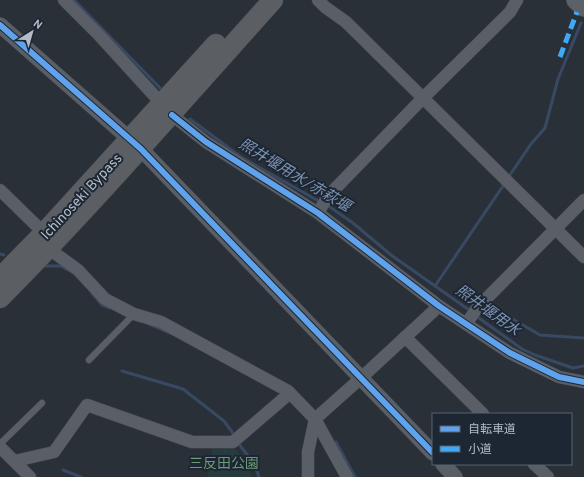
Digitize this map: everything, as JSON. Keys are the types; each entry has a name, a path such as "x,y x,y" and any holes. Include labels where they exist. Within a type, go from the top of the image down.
{"highway":[{"name":"Ichinoseki Bypass","path":"0,298 46,241 136,144 166,109 255,0"},
{"name":"Ichinoseki Bypass","path":"166,109 274,0"},
{"name":"Ichinoseki Bypass","path":"0,278 46,241"}],"main road":[{"path":"576,0 584,8"}],"street":[{"path":"64,0 99,35 166,109 206,142 318,213 439,306 510,353 559,377 584,382"},
{"path":"318,0 346,22 584,257"},
{"path":"318,213 328,196 423,98 510,12 517,0"},
{"path":"0,25 136,144 432,453"},
{"path":"0,190 46,241 78,270 106,299 134,314 161,322 290,393 315,419 347,477"},
{"path":"466,324 478,307 584,200"},
{"path":"308,477 308,452 315,419 439,306"},
{"path":"405,337 483,413"},
{"path":"14,461 54,452 87,405 192,442 233,442 290,393"},
{"path":"0,446 30,477"},
{"path":"444,465 456,477"},
{"path":"535,465 548,477"}],"lane":[{"path":"89,360 134,314"},
{"path":"0,446 42,403"}],"green space":[{"name":"三反田公園","path":"233,447 249,465 251,477 207,477 213,448"}],"waterway":[{"name":"照井堰用水/赤萩堰","path":"74,0 162,90"},
{"path":"508,178 531,144 545,128 558,79 581,23"},
{"name":"照井堰用水/赤萩堰","path":"190,119 241,157 322,203"},
{"path":"435,286 505,183"},
{"name":"照井堰用水","path":"327,205 353,223 391,255 472,312"},
{"path":"0,254 4,255"},
{"path":"45,266 61,266 70,271"},
{"path":"92,293 102,305 110,308"},
{"path":"489,305 540,335 584,338"},
{"name":"照井堰用水","path":"476,316 522,349 573,368 584,366"},
{"path":"149,324 168,332"},
{"path":"122,371 183,389 224,421 235,436"},
{"path":"238,441 254,463 259,477"},
{"path":"336,442 355,477"},
{"path":"63,470 81,477"}],"marked path":[{"path":"560,57 577,12"}],"cycle path":[{"path":"0,25 141,149 432,452"},
{"path":"172,115 206,142 318,213 439,306 510,353 559,377 584,382"}]}
